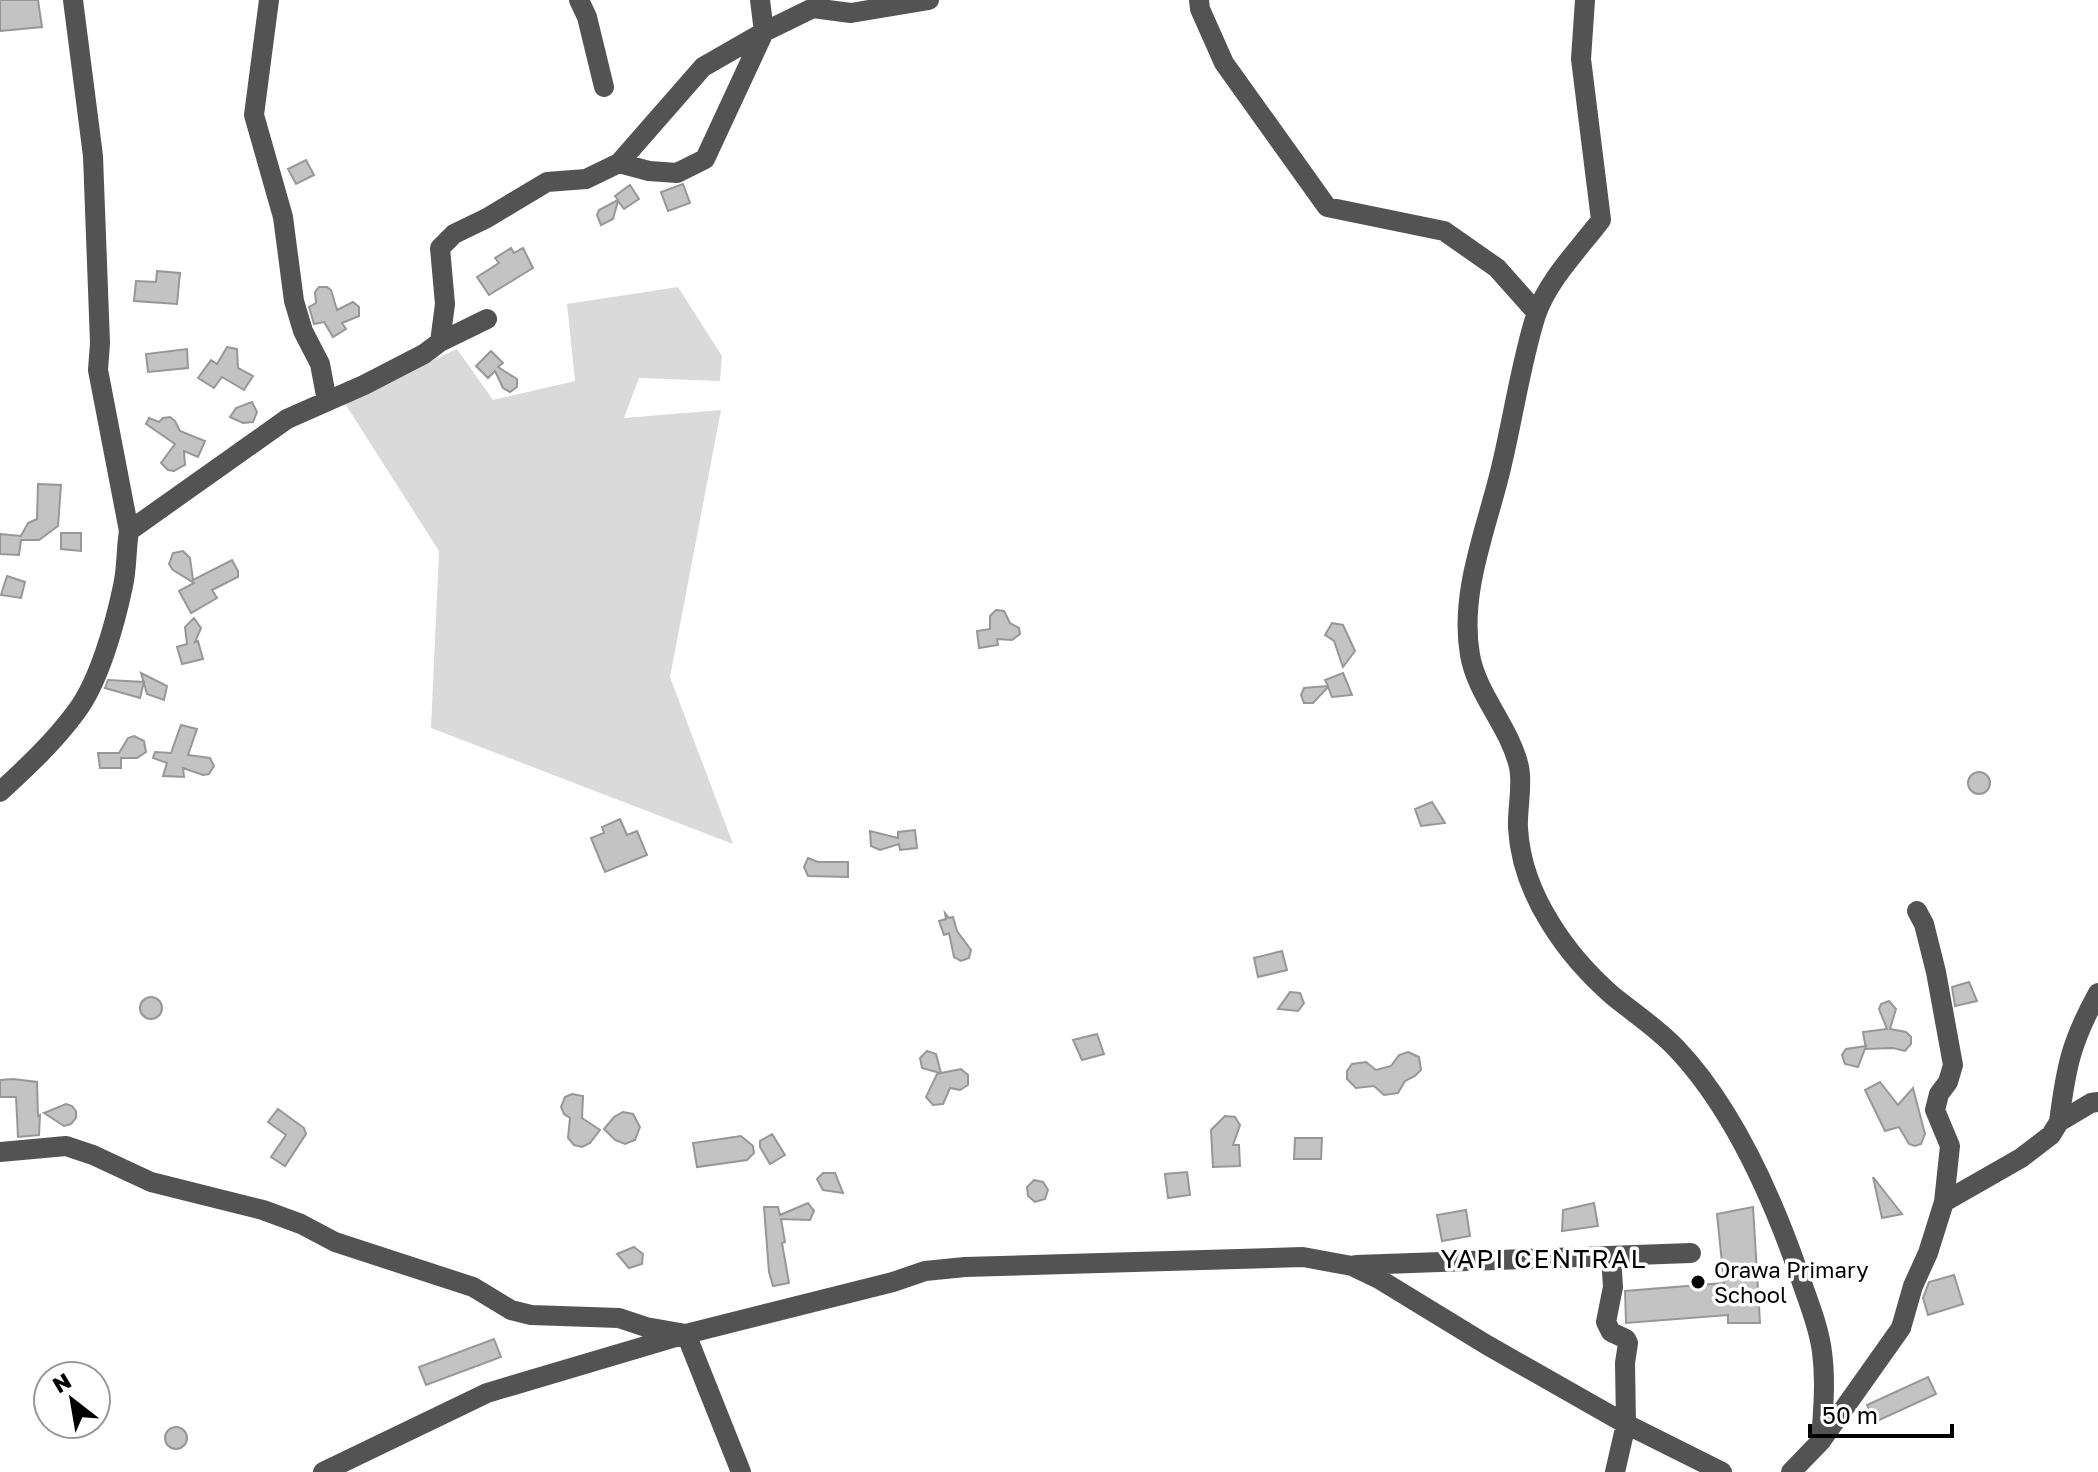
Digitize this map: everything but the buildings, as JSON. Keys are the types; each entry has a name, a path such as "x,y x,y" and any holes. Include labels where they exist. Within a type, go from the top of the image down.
{"street":[{"path":"0,792 69,721 91,685 124,584 129,531 98,370 100,343 93,156 73,0"},
{"path":"269,0 254,115 283,217 294,301 303,331 320,364 327,401"},
{"path":"579,0 587,17 604,87"},
{"path":"619,163 649,171 677,173 705,159 764,32 760,0"},
{"path":"440,342 445,304 440,248 454,234 547,182 586,179 619,163 703,67 764,32 813,8 851,13 929,0"},
{"path":"1199,0 1224,63 1327,207 1444,231 1497,268 1537,313"},
{"path":"1585,0 1581,59 1601,220 1551,286 1537,313 1501,471 1476,558 1468,636 1471,658 1477,677 1510,741 1520,770 1518,829 1522,861 1532,890 1552,926 1579,963 1612,995 1667,1038 1687,1059 1719,1103 1782,1224 1822,1348 1825,1380 1821,1441"},
{"path":"129,531 287,419 424,354 440,342 487,319"},
{"path":"1791,1472 1821,1441 1901,1328 1944,1202 1950,1146 1935,1110 1953,1065 1936,972 1917,911"},
{"path":"1944,1202 2021,1158 2051,1135 2059,1122 2066,1066 2078,1029 2098,993"},
{"path":"2059,1122 2098,1102"},
{"path":"0,1152 66,1146 151,1182 276,1214 335,1242 473,1287 511,1310 531,1315 619,1318 646,1327 686,1334"},
{"path":"323,1472 487,1393 686,1334 893,1282 925,1271 965,1267 1303,1257 1352,1266 1691,1253"},
{"path":"1611,1256 1613,1287 1606,1322 1611,1332 1628,1343 1625,1363 1626,1424 1615,1472"},
{"path":"1352,1266 1626,1424 1722,1472"},
{"path":"686,1334 741,1472"}],"shaded area":[{"path":"678,287 722,356 720,381 639,378 624,418 721,410 670,677 733,844 431,728 439,551 344,402 457,349 493,400 575,381 567,304"}],"place":[{"name":"Orawa Primary School","path":"1698,1282"}],"district":[{"name":"YAPI CENTRAL","path":"1544,1258"}]}
